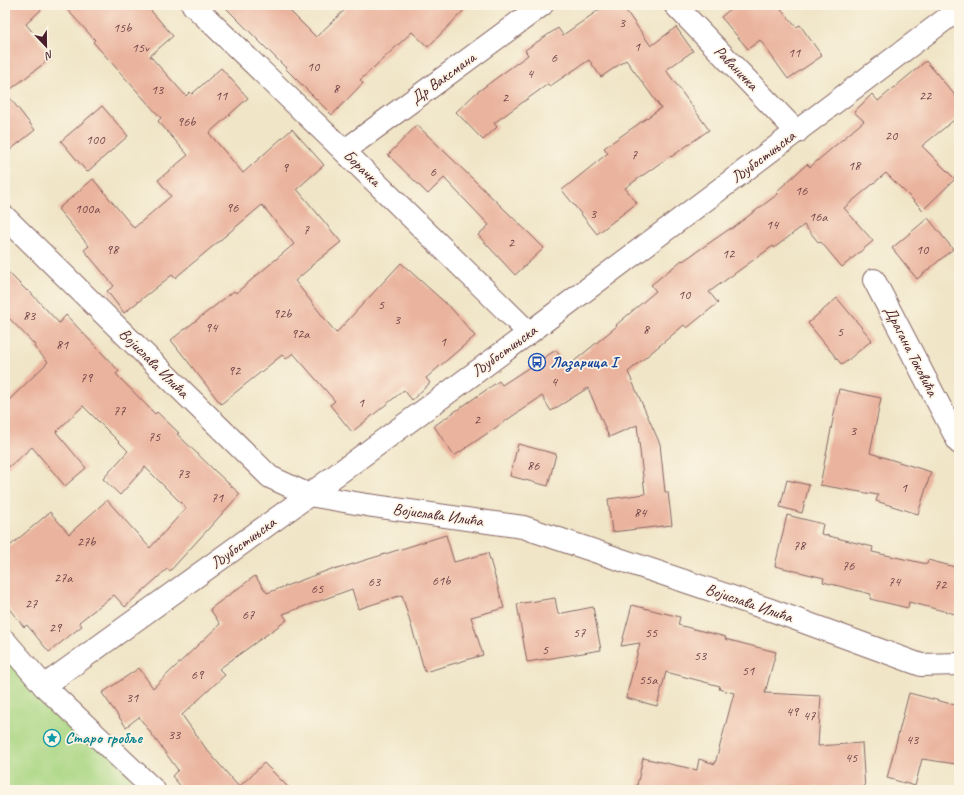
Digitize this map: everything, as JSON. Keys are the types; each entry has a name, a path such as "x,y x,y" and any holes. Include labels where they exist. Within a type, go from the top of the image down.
{"street":[{"name":"Борачка","path":"193,5 529,333"},
{"name":"Др Ваксмана","path":"344,151 542,5"},
{"name":"Раваничка","path":"675,5 797,132"},
{"name":"Љубостињска","path":"44,686 309,495 529,333 959,9"},
{"name":"Војислава Илића","path":"5,217 270,477 309,495 367,505 523,527 764,608 921,665 959,664"},
{"name":"Драгана Токовића","path":"874,280 959,443"},
{"path":"5,641 44,686 154,790"}],"green space":[{"name":"Старо гробље","path":"5,641 154,790 5,790"}],"building":[{"path":"5,5 46,5 26,24 52,57 6,93 35,130 5,154"},
{"path":"63,5 146,5 173,36 150,56 186,96 190,92 192,94 221,68 248,98 209,133 243,173 292,129 324,165 297,189 341,242 295,281 336,333 401,263 452,309 475,336 426,378 430,383 412,400 404,390 352,432 330,405 335,401 293,353 286,359 282,355 221,404 171,340 234,291 236,293 294,244 262,205 175,278 172,275 124,313 107,291 114,286 84,250 89,246 58,209 93,179 134,228 171,196 158,180 188,155 158,121 161,118 93,42 95,40"},
{"path":"223,5 284,5 316,37 350,5 469,5 428,47 412,32 360,80 363,83 332,115"},
{"path":"606,5 622,5 651,46 676,27 693,51 666,70 709,130 625,188 637,203 597,234 562,190 608,153 604,148 661,108 626,60 601,77 589,60 550,86 548,84 494,123 497,127 483,140 456,112 476,93 528,55 525,50 558,28 563,35"},
{"path":"735,5 778,5 796,27 800,25 822,56 788,79 760,40 748,49 721,17"},
{"path":"926,61 959,100 959,116 922,146 955,179 923,210 886,173 844,208 873,241 842,267 821,242 819,243 804,225 774,248 773,246 709,292 718,303 687,328 684,325 628,372 660,444 665,492 668,492 672,525 612,532 608,499 645,494 637,425 609,437 588,388 551,411 542,396 454,456 434,426 499,381 502,385 556,350 567,367 617,326 616,325 656,291 651,285 682,260 683,261 731,229 778,194 776,192 807,164 810,167 864,121 854,112 872,94 878,101"},
{"path":"102,106 128,136 87,172 61,141"},
{"path":"417,125 544,248 515,275 478,235 489,225 444,178 428,194 388,155"},
{"path":"928,218 953,249 917,279 892,248"},
{"path":"5,269 27,291 28,290 59,323 66,315 119,371 116,374 155,414 157,412 179,433 177,434 240,494 170,571 167,569 125,607 114,595 79,622 82,626 49,652 27,625 24,627 5,604 5,550 50,512 69,534 107,500 150,548 186,508 145,467 120,495 103,479 128,451 83,406 56,432 86,468 65,486 32,447 5,470 5,404 48,362 34,347 35,345 5,314"},
{"path":"837,298 872,340 842,365 808,323"},
{"path":"839,389 881,398 870,453 931,472 918,514 876,501 878,495 820,485"},
{"path":"518,444 556,454 548,486 510,476"},
{"path":"787,480 809,485 802,513 780,507"},
{"path":"787,515 823,524 821,534 873,547 872,552 927,564 928,560 959,568 959,601 955,614 909,602 908,608 870,599 871,594 823,582 824,578 775,566"},
{"path":"446,535 454,562 488,553 504,608 471,617 483,655 425,672 402,595 358,609 352,589 283,614 287,620 219,669 225,675 182,715 207,750 239,787 264,763 291,790 184,790 172,776 178,770 139,717 126,727 102,693 139,668 153,688 220,624 210,609 255,576 267,593 334,568 334,570"},
{"path":"555,598 558,614 593,607 601,650 527,662 517,604"},
{"path":"632,605 680,617 678,625 776,652 765,693 821,696 818,746 862,743 865,790 842,790 789,786 789,790 636,790 643,758 697,770 699,759 715,764 734,693 719,689 720,686 666,672 657,706 626,698 640,643 621,646"},
{"path":"909,693 959,706 959,742 956,764 922,759 915,786 887,778"}],"place":[{"name":"Лазарица I","path":"537,362"},
{"name":"Старо гробље","path":"52,738"}]}
